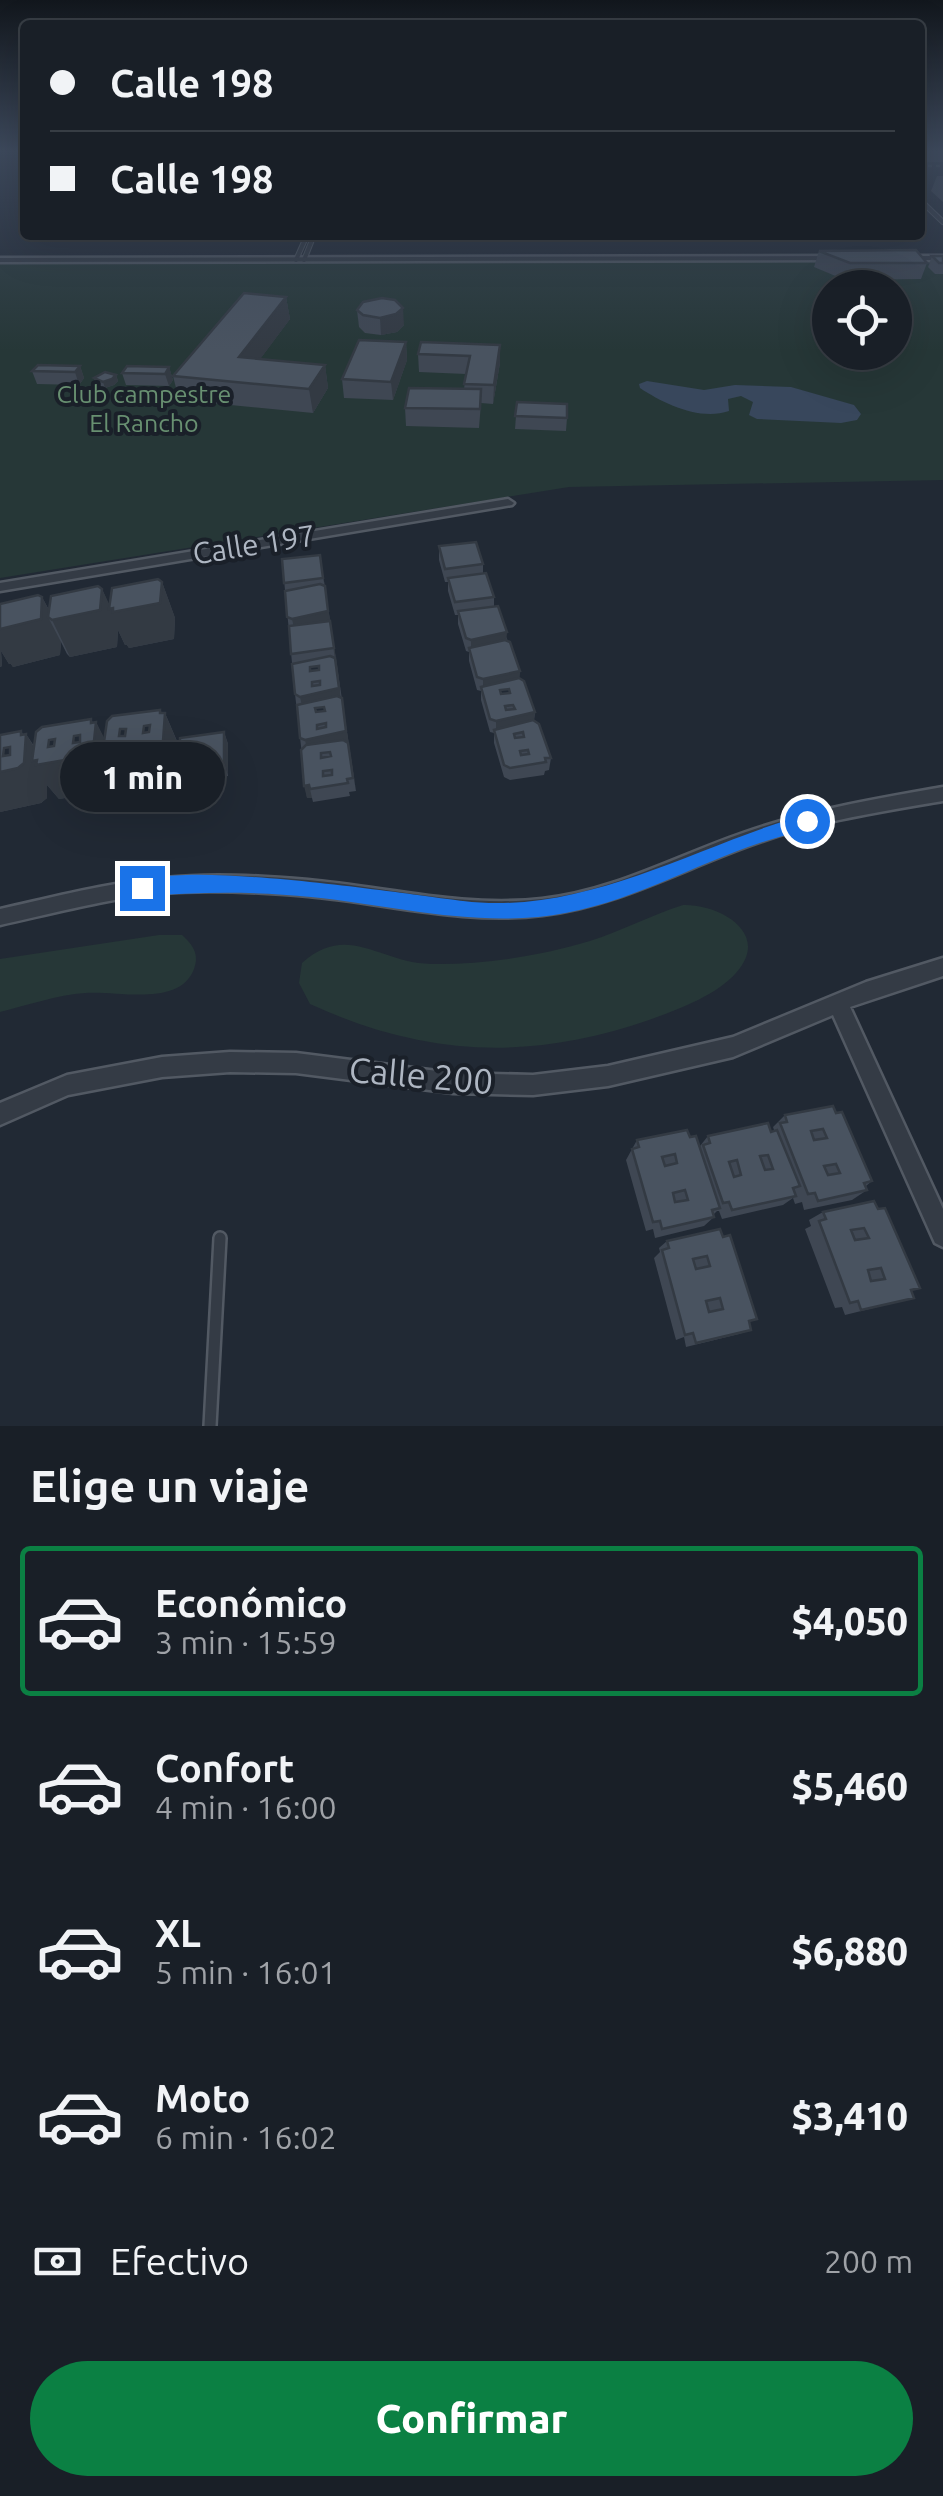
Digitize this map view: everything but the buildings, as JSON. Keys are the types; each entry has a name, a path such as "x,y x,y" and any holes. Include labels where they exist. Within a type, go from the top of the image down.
{"street":[{"path":"904,251 943,254"},
{"path":"886,258 943,254"},
{"path":"0,256 847,255"},
{"name":"Calle 197","path":"0,587 508,503"},
{"path":"0,917 142,888 200,884 310,888 469,911 540,908 596,898 648,882 743,840 839,812 943,794"},
{"name":"Calle 200","path":"0,1114 67,1084 162,1067 230,1062 296,1063 453,1083 532,1085 608,1076 732,1046 838,1003 943,967"},
{"path":"838,1003 943,1234"}],"lane":[{"path":"301,257 308,240"},
{"path":"210,1426 220,1238"}],"green space":[{"name":"Club campestre El Rancho","path":"943,261 943,480 569,487 0,578 0,264"},
{"path":"683,905 725,916 745,934 746,959 736,973 707,995 672,1011 605,1033 562,1042 478,1047 395,1035 310,1004 299,983 302,963 334,946 349,945 431,964 491,961 590,941"},
{"path":"159,935 182,935 195,954 194,969 175,989 146,994 74,994 0,1012 0,959"}],"water":[{"path":"647,381 704,390 735,385 791,387 854,405 861,414 857,420 841,423 757,419 749,415 753,402 741,396 728,399 729,411 706,414 660,400 640,388 639,384"}],"route":[{"path":"142,888 200,884 310,888 469,911 540,908 596,898 648,882 743,840 807,821"}]}
